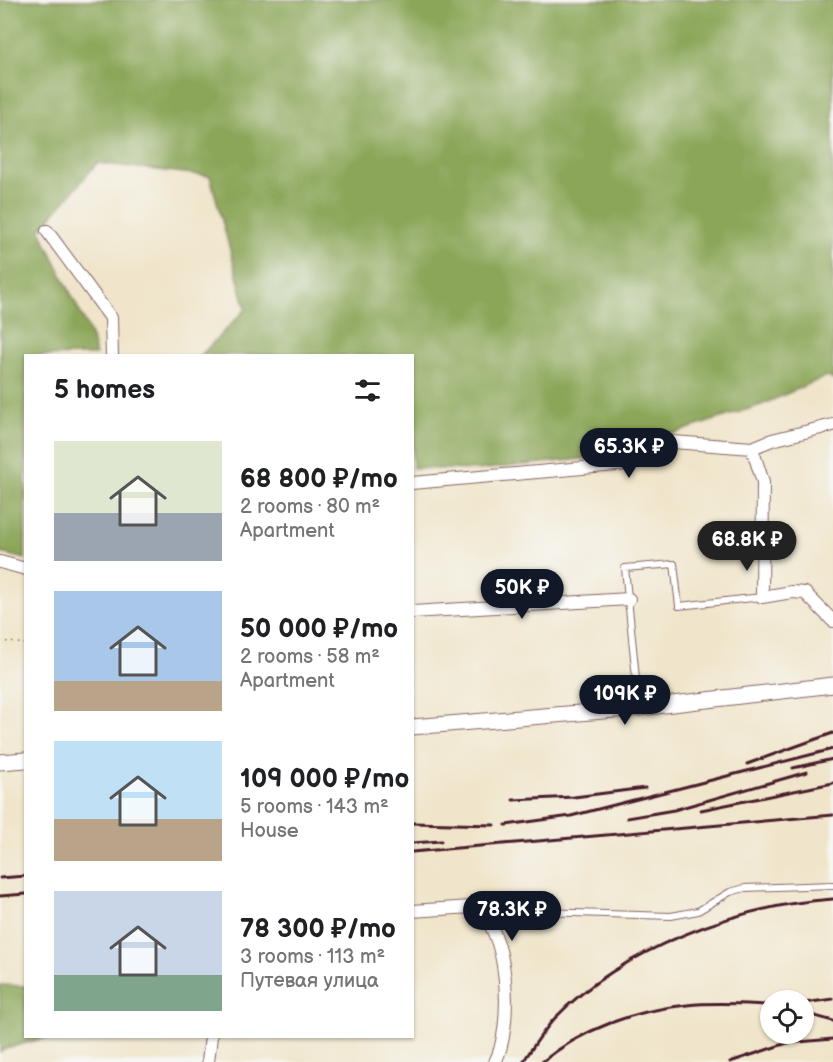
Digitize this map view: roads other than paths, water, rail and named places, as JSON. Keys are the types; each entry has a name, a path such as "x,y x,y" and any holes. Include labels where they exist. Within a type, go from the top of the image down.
{"street":[{"path":"47,231 111,318 112,354"},
{"path":"414,483 628,464 673,442 752,448 772,440 833,425"},
{"path":"752,448 763,482 762,597 805,592 833,621"},
{"path":"0,562 24,568"},
{"path":"414,612 629,599"},
{"path":"414,727 639,708 833,685"},
{"path":"0,762 24,760"},
{"path":"414,911 463,906 479,910 490,925 503,962 506,990 504,1036 501,1053 495,1062"},
{"path":"208,1062 211,1038"}],"lane":[{"path":"639,708 626,568 674,564 679,606 762,597"},
{"path":"479,910 671,916 698,911 730,892 745,888 833,885"},
{"path":"490,925 500,910"}],"railway":[{"path":"747,764 833,733"},
{"path":"506,825 571,816 833,749"},
{"path":"793,768 833,759"},
{"path":"627,818 674,810 807,772"},
{"path":"701,810 833,783"},
{"path":"513,800 574,797 645,788"},
{"path":"414,852 833,815"},
{"path":"414,823 494,825"},
{"path":"414,843 441,841"},
{"path":"0,878 24,876"},
{"path":"0,896 24,894"},
{"path":"523,1062 555,1018 582,993 613,971 648,952 684,935 759,910 833,899"},
{"path":"814,1002 833,999"},
{"path":"542,1062 574,1040 592,1031 648,1011 698,1004 760,1005"},
{"path":"814,1016 833,1021"},
{"path":"730,1062 787,1043 833,1039"}]}
